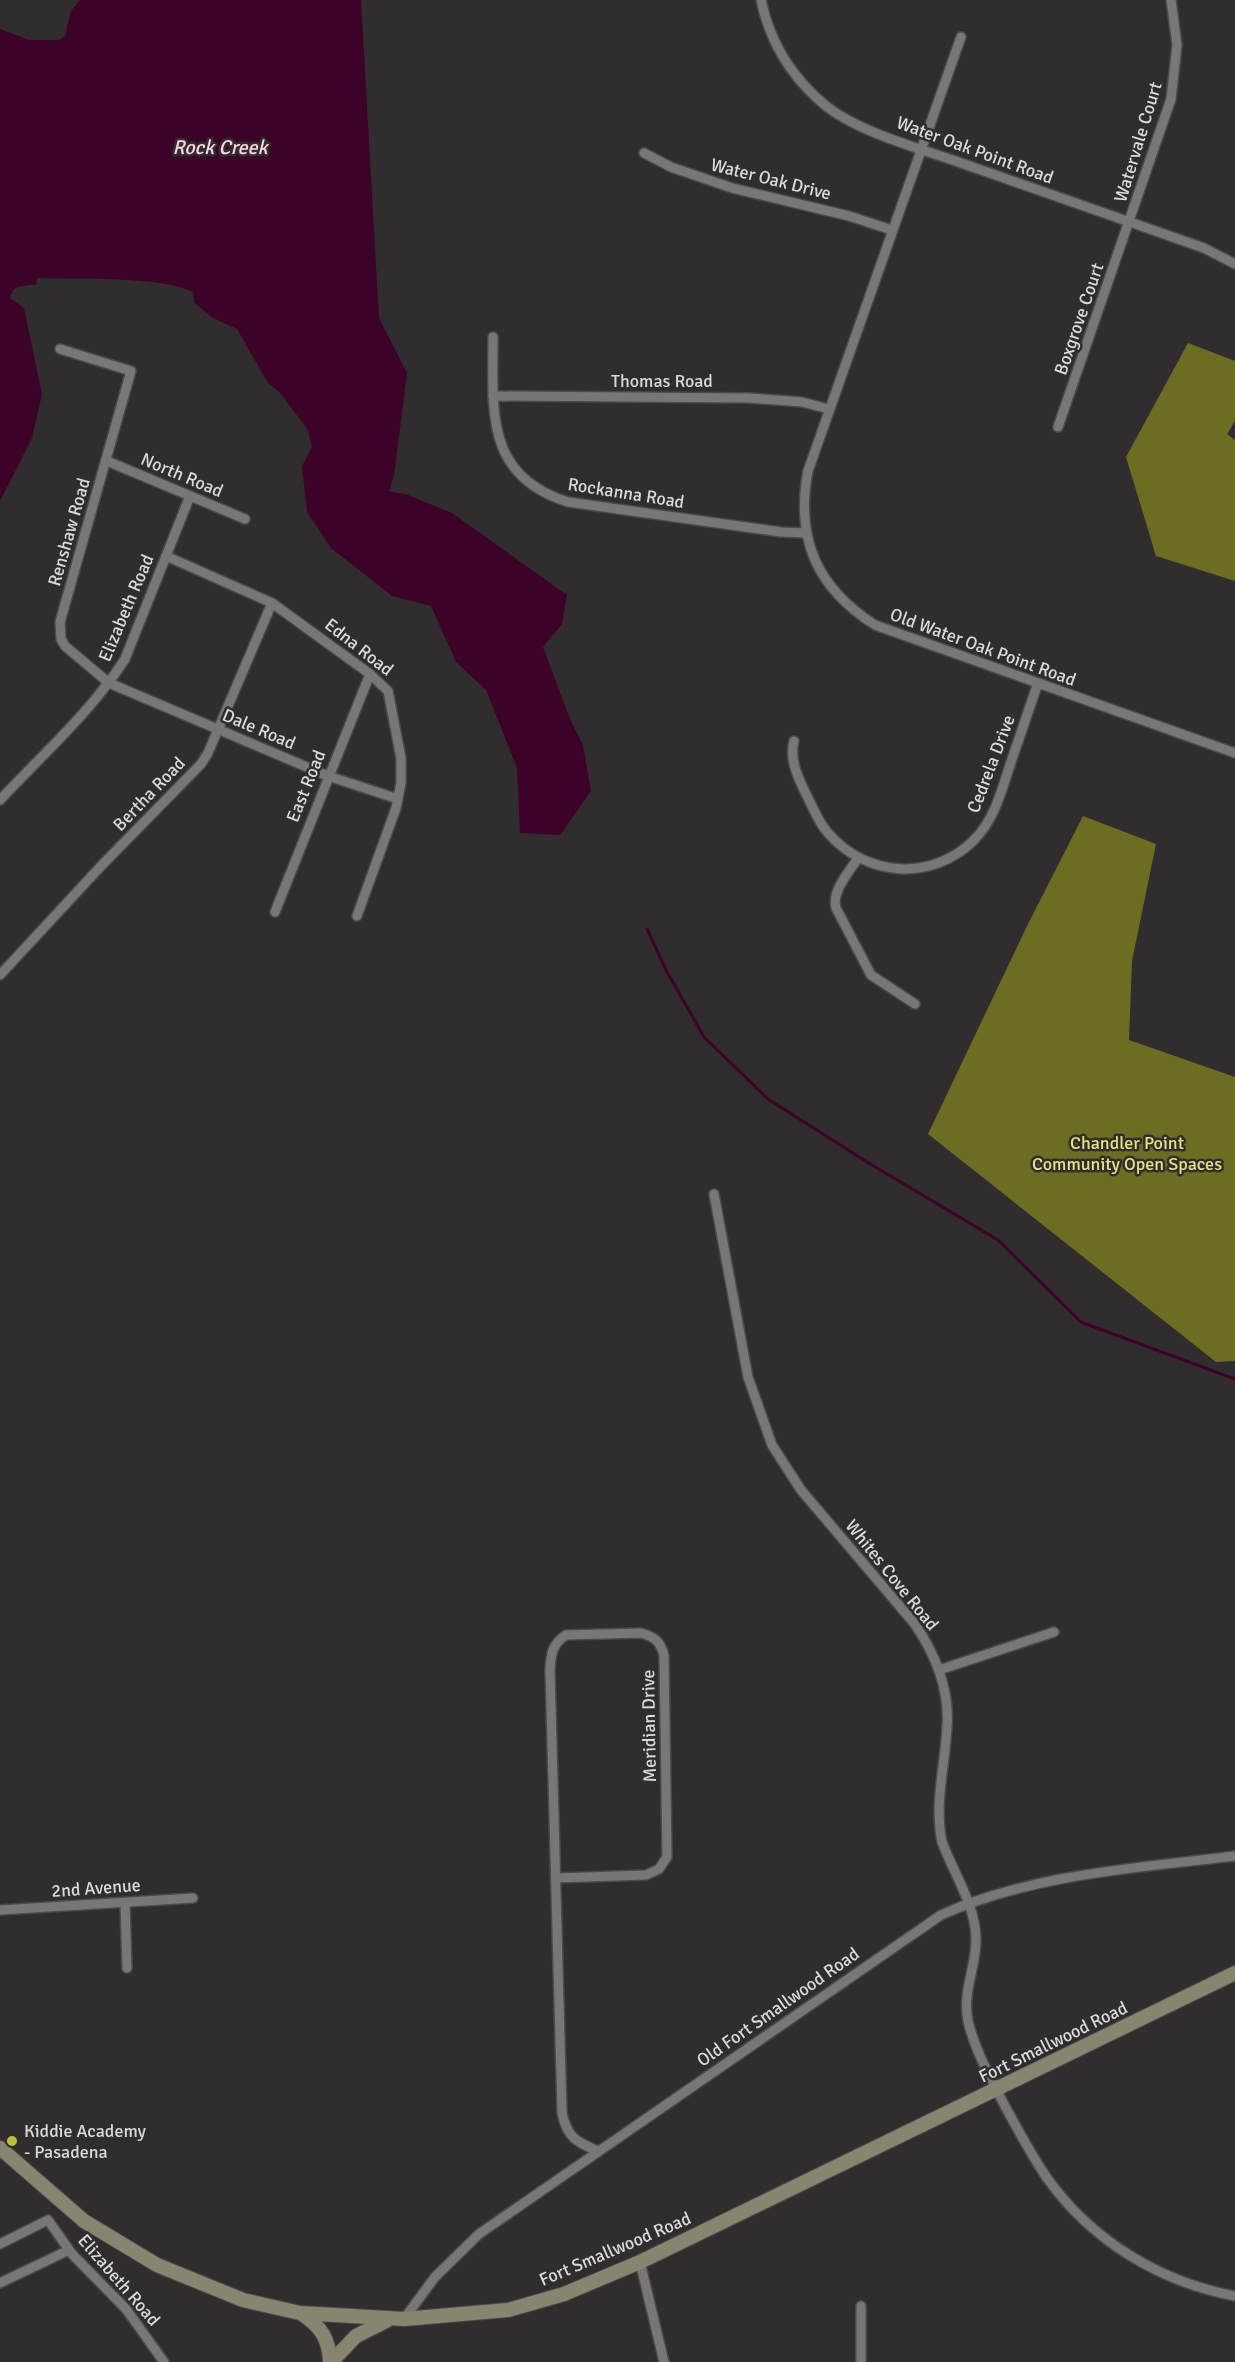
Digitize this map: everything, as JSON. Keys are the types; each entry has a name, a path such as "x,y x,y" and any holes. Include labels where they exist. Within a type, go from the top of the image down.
{"main road":[{"name":"Fort Smallwood Road","path":"0,2148 84,2221 157,2265 243,2300 300,2313 397,2319 508,2310 564,2294 640,2262 1235,1973"},
{"path":"300,2313 323,2331 333,2361"},
{"path":"333,2361 344,2333 345,2316"},
{"path":"333,2361 356,2336 397,2319"}],"street":[{"name":"Water Oak Point Road","path":"761,0 767,27 791,71 828,107 855,123 921,149 1204,248 1235,264"},
{"name":"Watervale Court","path":"1130,222 1165,121 1175,78 1177,45 1171,0"},
{"name":"Old Water Oak Point Road","path":"961,37 806,478 804,506 807,533 819,572 837,595 859,615 889,632 1235,753"},
{"name":"Water Oak Drive","path":"644,153 702,179 849,216 892,230"},
{"name":"Boxgrove Court","path":"1058,427 1130,222"},
{"name":"Rockanna Road","path":"493,337 495,429 503,452 515,471 544,494 568,502 610,509 781,532 807,533"},
{"name":"Renshaw Road","path":"60,349 131,371 60,622 61,639 65,646 109,684"},
{"name":"Thomas Road","path":"493,396 749,398 802,402 829,409"},
{"name":"North Road","path":"107,460 245,519"},
{"name":"Elizabeth Road","path":"0,800 89,708 109,684 125,659 190,496"},
{"name":"Edna Road","path":"166,556 272,603 383,684 391,699 402,767 398,799 357,916"},
{"name":"Bertha Road","path":"0,975 102,865 201,764 218,730 272,603"},
{"name":"East Road","path":"275,912 370,674"},
{"name":"Dale Road","path":"109,684 328,776 398,799"},
{"name":"Cedrela Drive","path":"794,741 792,750 794,766 819,821 834,840 858,858 886,868 913,870 925,868 950,858 974,840 984,828 998,801 1038,684"},
{"path":"858,858 837,892 834,903 871,975 915,1004"},
{"name":"Whites Cove Road","path":"714,1194 748,1377 772,1445 805,1496 914,1623 925,1638 939,1670 945,1695 948,1726 939,1803 940,1831 948,1858 968,1902 976,1939 966,1994 970,2030 997,2090 1048,2180 1072,2208 1104,2237 1127,2254 1175,2279 1235,2296"},
{"path":"939,1670 1054,1632"},
{"name":"Meridian Drive","path":"556,1878 646,1875 659,1869 667,1857 664,1656 662,1648 652,1636 641,1633 566,1635 553,1649 550,1670 562,2113 565,2128 573,2139 598,2151"},
{"name":"Old Fort Smallwood Road","path":"397,2319 435,2277 479,2234 941,1915 968,1902 1009,1890 1068,1878 1235,1856"},
{"name":"2nd Avenue","path":"0,1910 193,1898"},
{"path":"125,1902 127,1968"},
{"name":"Elizabeth Road","path":"0,2244 48,2220 69,2250 126,2309 164,2362"},
{"path":"0,2283 69,2250"},
{"path":"640,2262 664,2362"},
{"path":"861,2306 861,2362"}],"green space":[{"path":"1188,343 1235,361 1235,421 1227,434 1235,440 1235,581 1156,556 1126,457"},
{"name":"Chandler Point Community Open Spaces","path":"1083,816 1156,844 1132,961 1129,1040 1235,1077 1235,1361 1216,1362 928,1134 1027,926"}],"water":[{"name":"Rock Creek","path":"80,0 361,0 379,318 407,373 394,476 389,491 408,495 452,513 567,595 562,624 543,647 570,719 583,745 591,791 560,835 520,833 517,768 486,690 456,662 431,606 392,596 331,548 307,512 302,466 312,447 308,430 280,393 268,383 237,329 211,317 194,302 193,292 159,283 117,279 37,278 36,285 13,290 10,298 24,308 42,394 32,438 0,501 0,29 29,40 59,40 65,36 71,11"}],"waterway":[{"path":"647,929 666,970 704,1037 768,1099 867,1162 998,1240 1081,1322 1235,1379"}],"place":[{"name":"Kiddie Academy - Pasadena","path":"12,2141"}]}
